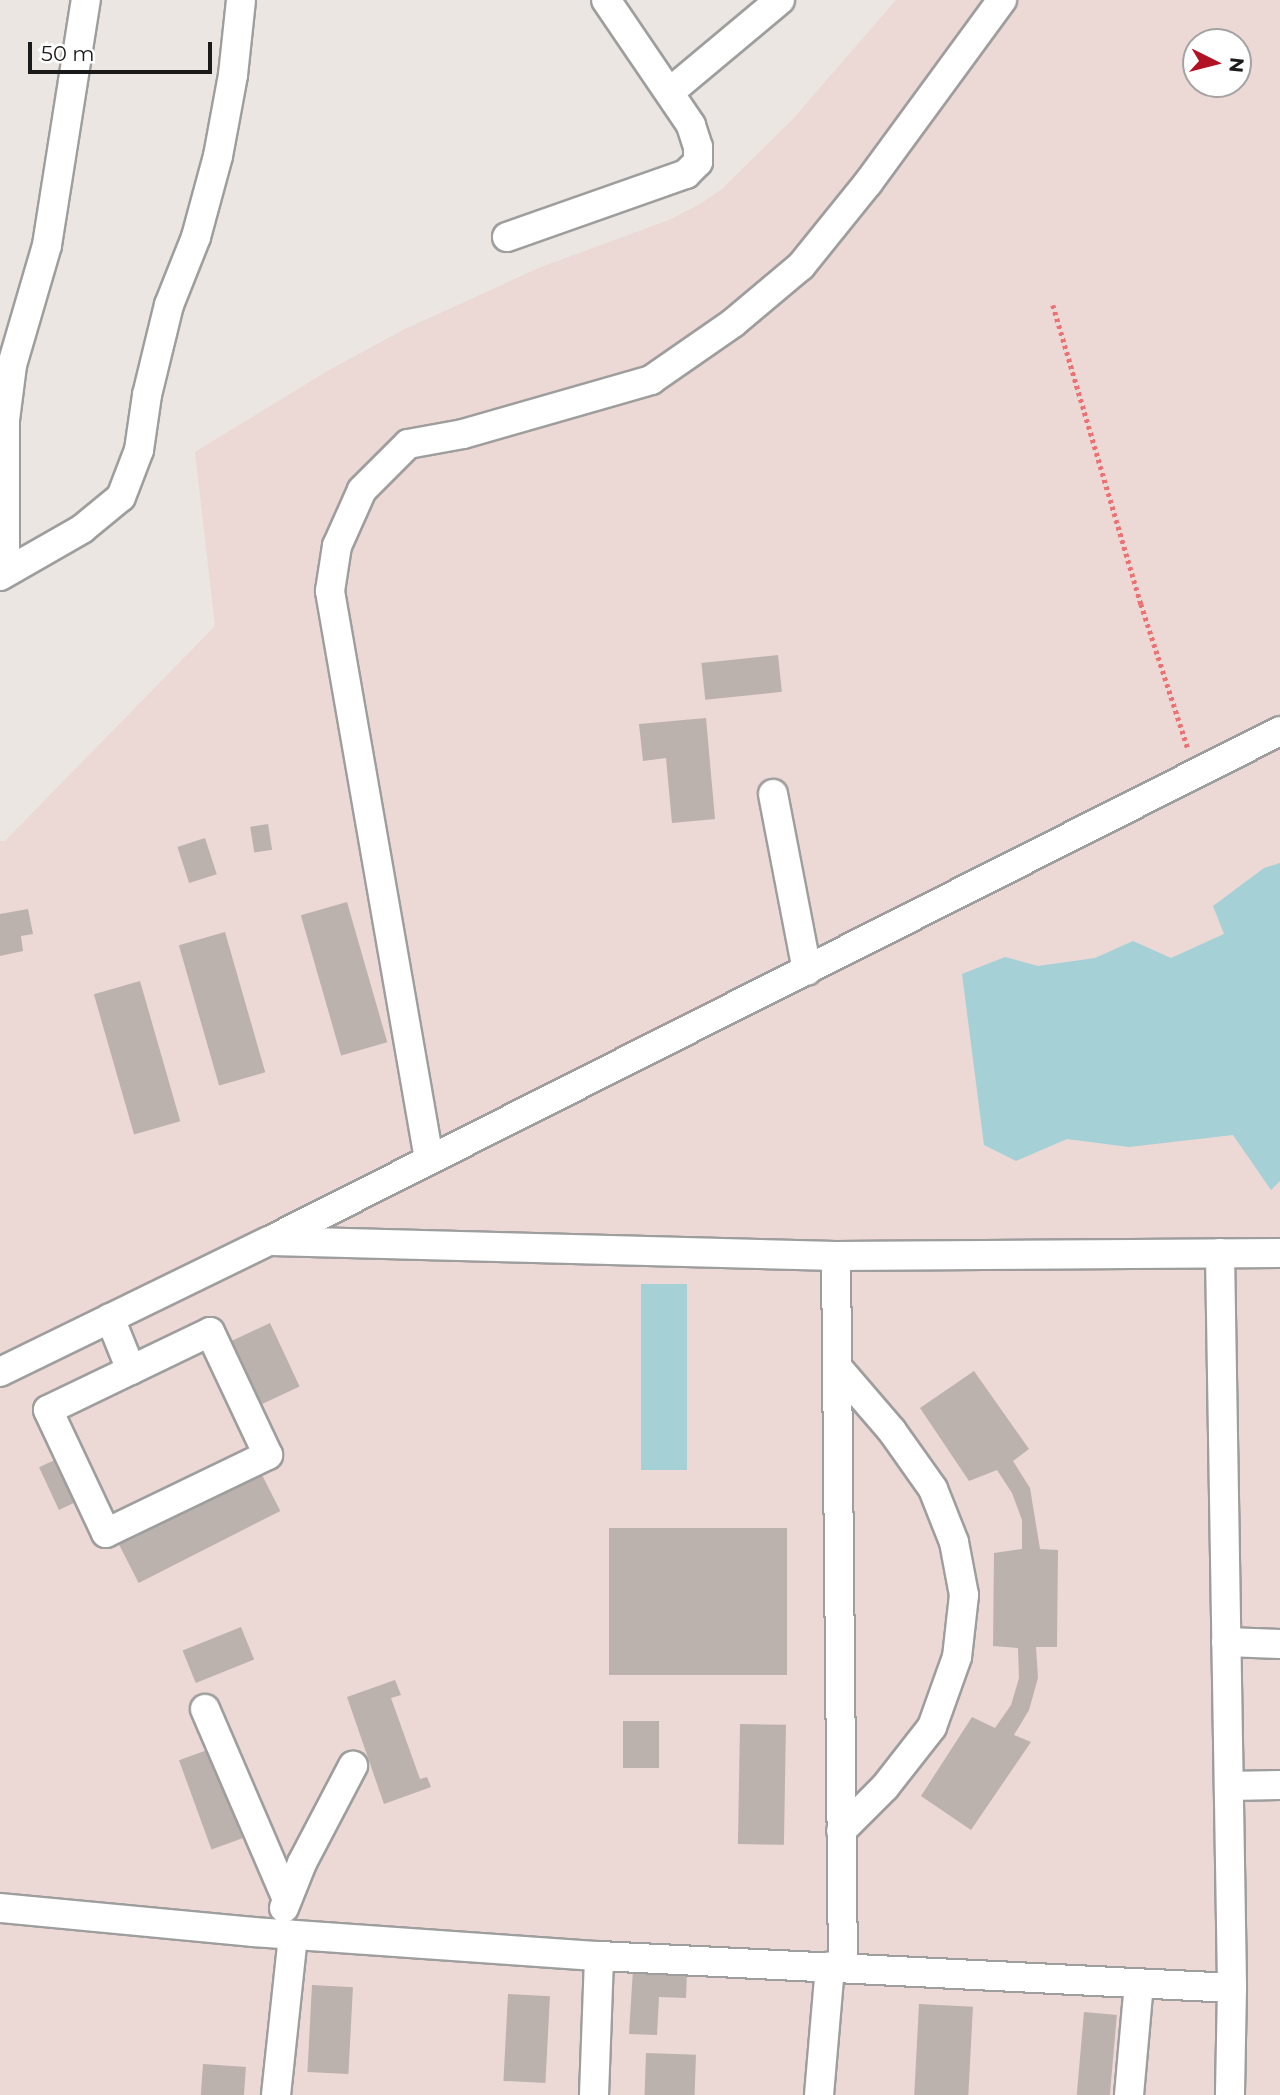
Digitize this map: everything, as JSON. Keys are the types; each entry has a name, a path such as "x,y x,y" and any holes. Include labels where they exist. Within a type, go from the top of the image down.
{"street":[{"path":"2,574 5,420 12,365 47,245 86,0"},
{"path":"2,574 82,529 121,497 139,450 147,395 169,305 196,237 219,156 233,75 241,0"},
{"path":"507,237 686,174 698,162 698,147 691,125 671,91 624,31 606,0"},
{"path":"671,91 780,0"},
{"path":"429,1158 330,591 337,547 362,490 408,444 463,435 651,380 733,323 801,265 868,183 1002,0"},
{"path":"0,1372 269,1241 1280,731"},
{"path":"773,794 807,971"},
{"path":"269,1241 836,1256 1280,1253"},
{"path":"1220,1253 1232,1988 1230,2095"},
{"path":"819,2095 836,1966 841,1831 836,1256"},
{"path":"110,1318 131,1370"},
{"path":"210,1332 268,1455 106,1533 48,1410 131,1370 210,1332"},
{"path":"837,1367 892,1431 933,1489 954,1542 964,1595 957,1657 932,1727 886,1787 841,1831"},
{"path":"1226,1642 1280,1644"},
{"path":"205,1709 287,1899"},
{"path":"276,2095 287,1899 302,1863 353,1766"},
{"path":"1229,1786 1280,1785"},
{"path":"0,1908 284,1934 599,1956 1232,1988"},
{"path":"594,2095 599,1956"},
{"path":"1129,2095 1139,1983"}],"path":[{"path":"1053,305 1141,604 1196,774"}],"shaded area":[{"path":"896,0 1280,0 1280,2095 0,2095 0,841 5,841 215,626 195,452 329,370 405,329 541,267 669,220 722,189 792,120"}],"water":[{"path":"1280,863 1280,1181 1271,1190 1233,1135 1129,1147 1067,1139 1016,1161 984,1145 962,974 1005,957 1038,966 1095,958 1133,941 1171,958 1224,934 1213,906 1264,868"},
{"path":"641,1284 687,1284 687,1470 641,1470"}],"building":[{"path":"778,655 782,692 705,700 701,663"},
{"path":"706,718 715,819 672,823 666,758 643,761 639,724"},
{"path":"268,824 272,850 254,852 250,827"},
{"path":"205,838 217,874 189,883 177,847"},
{"path":"347,902 387,1042 341,1056 301,915"},
{"path":"28,909 33,934 21,936 23,951 0,956 0,914"},
{"path":"225,932 265,1072 219,1086 179,945"},
{"path":"140,981 180,1121 134,1135 94,994"},
{"path":"270,1323 300,1386 255,1407 226,1344"},
{"path":"974,1371 1029,1449 1013,1461 1030,1488 1040,1549 1058,1550 1057,1647 1036,1647 1038,1678 1029,1710 1014,1735 1031,1742 971,1830 921,1796 972,1717 995,1728 1011,1705 1019,1678 1018,1648 993,1646 994,1553 1022,1549 1022,1520 1012,1493 997,1470 969,1481 920,1408"},
{"path":"59,1458 79,1501 59,1510 39,1467"},
{"path":"259,1469 280,1511 139,1583 117,1541"},
{"path":"609,1528 787,1528 787,1675 609,1675"},
{"path":"241,1627 254,1659 196,1683 183,1651"},
{"path":"395,1680 401,1695 391,1698 420,1779 427,1777 431,1787 384,1804 347,1697"},
{"path":"623,1721 659,1721 659,1768 623,1768"},
{"path":"740,1724 786,1725 784,1845 738,1844"},
{"path":"210,1749 242,1838 211,1850 179,1760"},
{"path":"633,1969 687,1971 686,1998 659,1997 657,2035 629,2034"},
{"path":"312,1985 353,1987 348,2074 307,2072"},
{"path":"508,1994 550,1996 545,2083 503,2081"},
{"path":"919,2004 973,2007 968,2095 914,2095"},
{"path":"1084,2012 1117,2015 1110,2095 1077,2095"},
{"path":"646,2053 696,2055 695,2095 645,2095"},
{"path":"203,2064 246,2067 244,2095 201,2095"}]}
